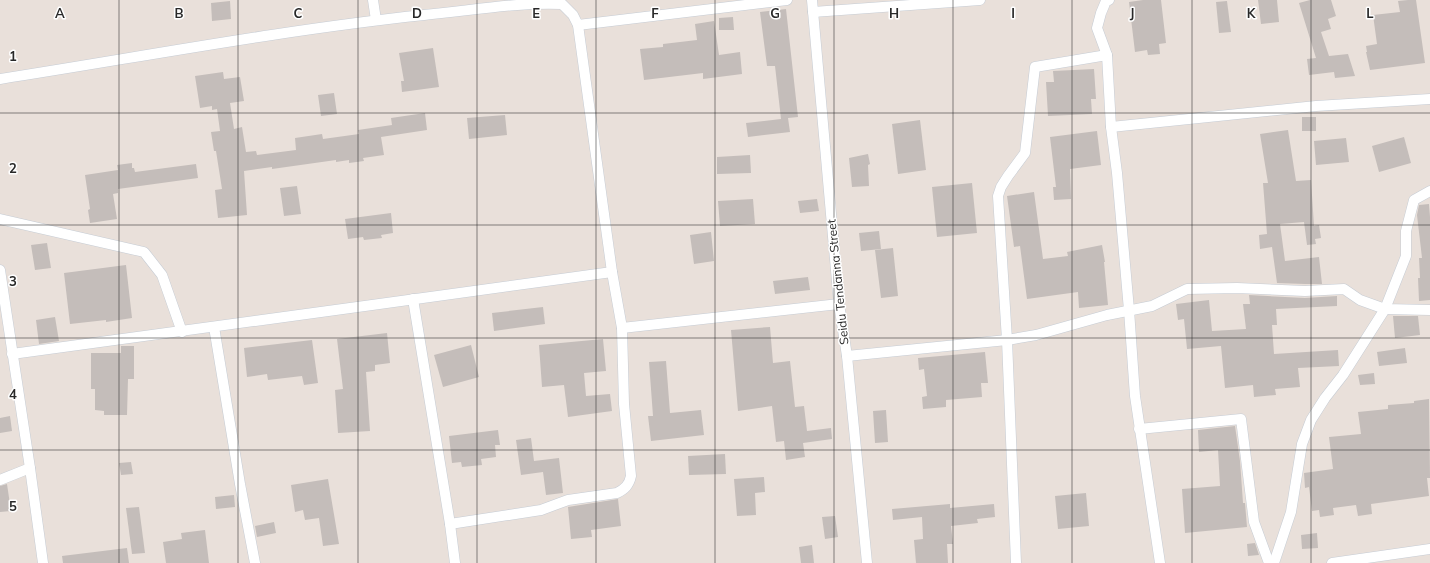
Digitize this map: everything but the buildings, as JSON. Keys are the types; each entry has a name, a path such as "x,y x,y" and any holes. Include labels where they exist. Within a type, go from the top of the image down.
{"street":[{"path":"373,0 376,20"},
{"path":"578,25 787,0"},
{"name":"Seidu Tendanna Street","path":"812,0 839,304 847,356 867,563"},
{"path":"813,12 980,0"},
{"path":"1104,0 1097,28 1106,55 1111,127 1129,310 1135,396 1160,563"},
{"path":"0,79 376,20 514,6 562,4 573,15 578,25 612,272 622,328 624,404 631,476 629,484 617,493 568,500 541,510 450,524"},
{"path":"1016,563 1008,340 998,196 1001,187 1025,153 1035,67 1106,55"},
{"path":"1111,127 1316,106 1430,99"},
{"path":"1274,563 1291,512 1302,444 1311,420 1325,398 1343,375 1385,309 1406,256 1406,231 1414,200 1430,191"},
{"path":"0,219 144,252 162,275 182,332"},
{"path":"0,270 43,563"},
{"path":"12,354 182,332 612,272"},
{"path":"847,356 1008,340 1036,335 1107,315 1152,306 1187,289 1237,288 1305,291 1344,289 1360,300 1385,309 1430,310"},
{"path":"413,299 455,563"},
{"path":"622,328 839,304"},
{"path":"214,327 240,484 255,563"},
{"path":"1139,429 1241,419 1254,522 1269,563"},
{"path":"0,480 30,468"},
{"path":"1332,563 1430,549"}]}
